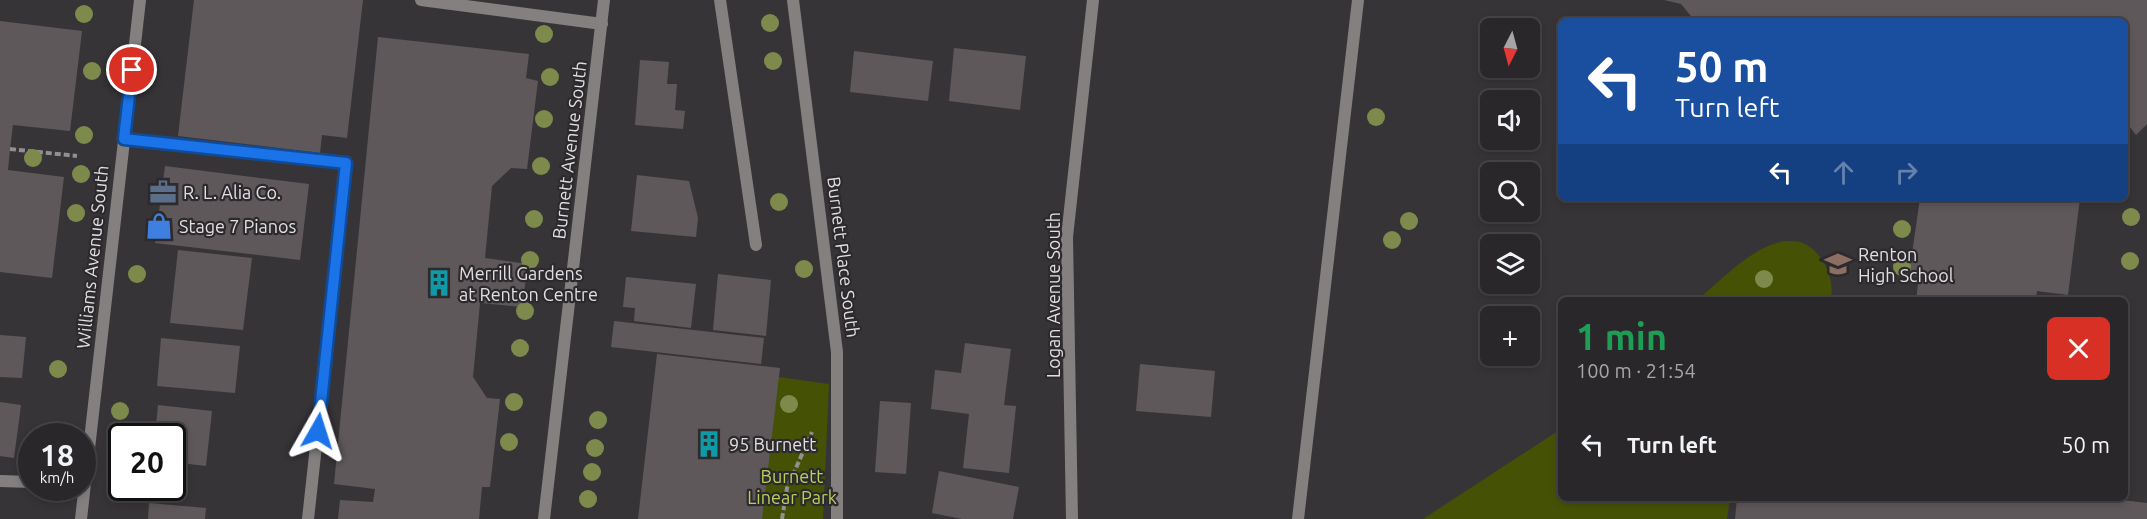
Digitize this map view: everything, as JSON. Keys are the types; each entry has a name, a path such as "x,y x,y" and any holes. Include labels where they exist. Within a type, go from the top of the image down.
{"street":[{"name":"Williams Avenue South","path":"90,423 140,0"},
{"path":"421,0 602,24"},
{"name":"Burnett Avenue South","path":"544,519 604,0"},
{"path":"720,0 756,245"},
{"name":"Burnett Place South","path":"793,0 837,352 837,519"},
{"name":"Logan Avenue South","path":"1072,519 1067,237 1093,0"},
{"path":"1298,519 1358,0"},
{"path":"124,139 346,163 308,519"},
{"path":"0,481 18,482"},
{"name":"Williams Avenue South","path":"81,519 82,501"}],"path":[{"path":"10,149 77,156"},
{"path":"782,519 787,488 816,422 837,410"}],"green space":[{"path":"1785,241 1798,242 1815,251 1829,274 1831,297 1700,297 1749,257 1773,244"},
{"name":"Burnett Linear Park","path":"772,376 829,384 823,519 755,519"},
{"path":"1558,431 1558,501 1730,501 1727,519 1423,519"}],"building":[{"path":"194,0 363,0 347,138 322,135 320,153 178,136"},
{"path":"1664,0 2147,0 2147,124 2136,135 2128,125 2128,18 1693,18 1681,4"},
{"path":"0,21 82,31 70,131 13,125 10,149 8,170 64,177 52,278 0,272"},
{"name":"Merrill Gardens at Renton Centre","path":"378,37 529,54 526,78 538,81 527,169 511,168 492,186 485,258 528,264 522,307 480,303 473,377 487,398 500,399 490,487 482,487 479,519 338,519 340,500 373,502 375,489 334,484"},
{"path":"954,48 1026,56 1020,110 949,101"},
{"path":"854,51 933,61 928,101 850,92"},
{"path":"640,60 669,62 667,84 677,84 675,110 685,111 683,129 635,125"},
{"path":"165,166 309,184 300,260 155,243"},
{"path":"637,175 689,181 698,218 696,237 631,231"},
{"path":"1920,201 2080,201 2068,295 2037,291 2036,297 1916,297 1919,277 1909,275"},
{"path":"178,250 252,258 243,330 170,323"},
{"path":"718,274 771,280 766,336 713,330"},
{"path":"626,277 696,284 691,328 634,321 635,308 623,307"},
{"path":"614,321 764,338 761,364 611,347"},
{"path":"0,335 26,337 22,378 0,377"},
{"path":"161,338 240,346 235,393 157,386"},
{"path":"965,343 1011,349 1004,405 1016,406 1009,473 963,468 969,414 931,409 935,370 961,373"},
{"name":"95 Burnett","path":"657,354 780,368 762,519 638,519"},
{"path":"1140,364 1215,371 1211,417 1136,411"},
{"path":"880,401 911,403 906,474 875,472"},
{"path":"0,402 21,405 14,458 0,456"},
{"path":"158,405 212,411 206,466 186,464 186,423 156,423"},
{"path":"939,471 1019,487 1013,519 962,519 932,513"},
{"path":"1737,501 2128,501 2147,503 2147,519 1735,519"},
{"path":"149,503 206,508 205,519 148,519"}],"place":[{"name":"R. L. Alia Co.","path":"163,192"},
{"name":"Stage 7 Pianos","path":"159,226"},
{"name":"Renton High School","path":"1838,264"},
{"name":"Merrill Gardens at Renton Centre","path":"439,283"},
{"name":"95 Burnett","path":"709,444"}],"route":[{"path":"132,70 124,139 346,163 318,431"}]}
